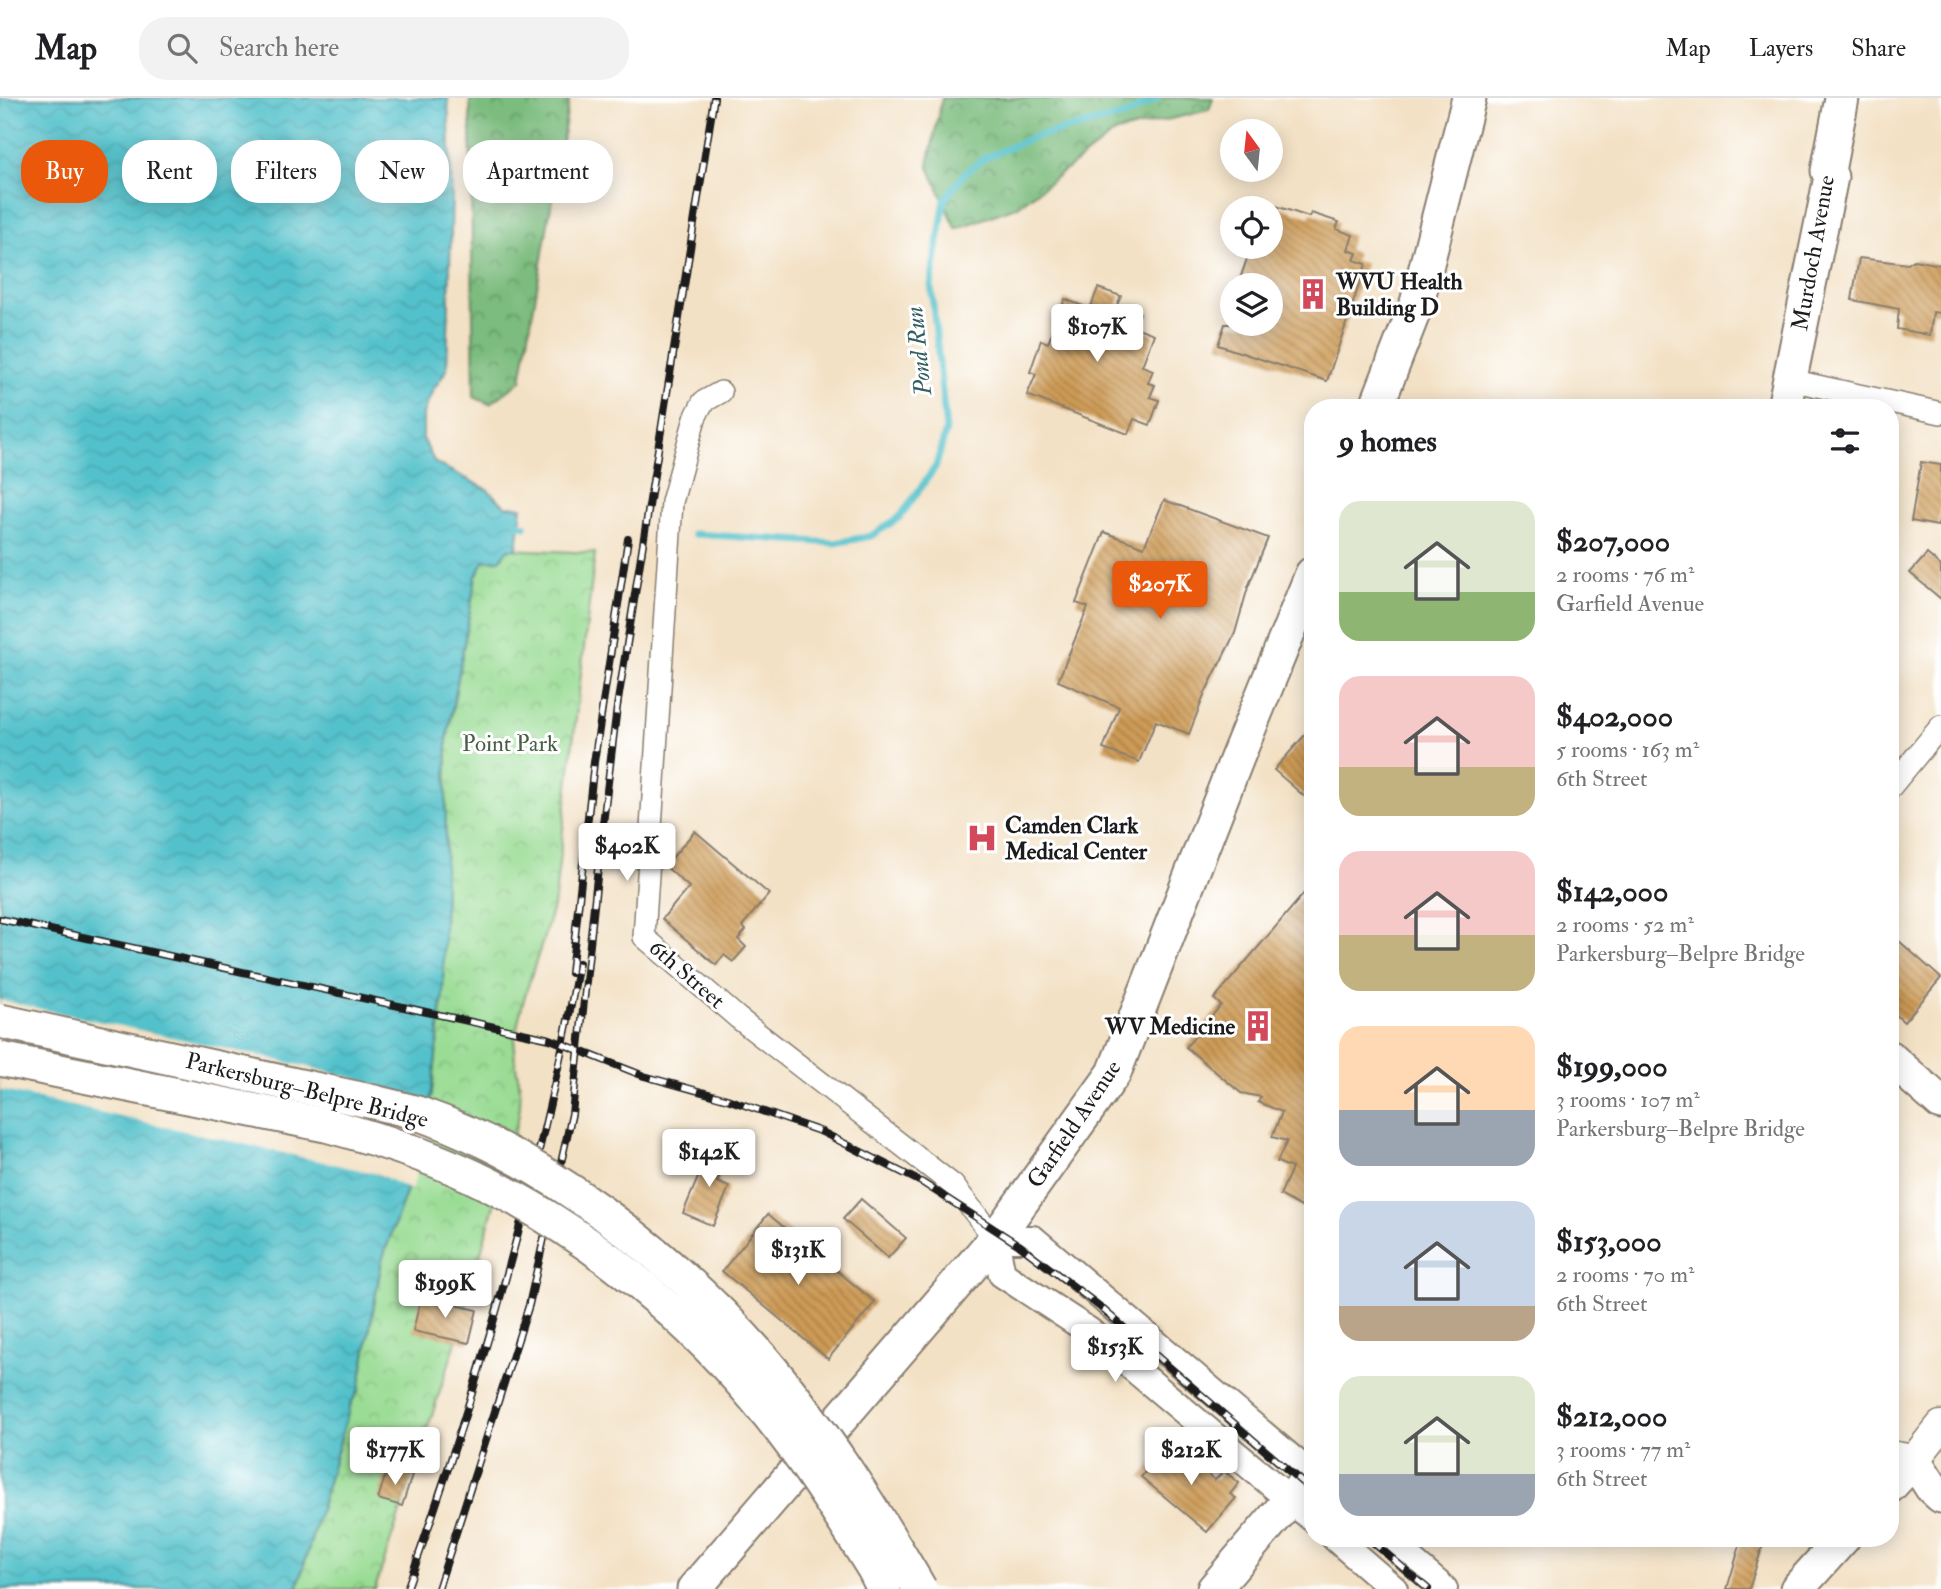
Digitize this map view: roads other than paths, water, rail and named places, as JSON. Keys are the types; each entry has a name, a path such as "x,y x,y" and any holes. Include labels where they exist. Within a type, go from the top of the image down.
{"main road":[{"path":"1380,399 1417,303 1469,98"},
{"name":"Murdoch Avenue","path":"1787,394 1831,177 1828,171 1842,98"},
{"name":"Garfield Avenue","path":"694,1589 995,1239 1114,1073 1304,594"},
{"name":"Parkersburg–Belpre Bridge","path":"0,1021 420,1114 506,1153 568,1189 664,1262 761,1357 856,1485 920,1589"},
{"name":"Parkersburg–Belpre Bridge","path":"0,1059 326,1125 377,1139 488,1183 541,1213 620,1267 704,1343 792,1444 874,1569 884,1589"},
{"path":"1899,1066 1941,1103"},
{"path":"1941,1426 1902,1458 1941,1496"},
{"path":"1214,1589 1304,1492"},
{"path":"1797,1589 1835,1547"}],"street":[{"name":"6th Street","path":"720,392 703,402 695,418 672,502 644,937 738,1018 953,1185 995,1239 1002,1274 1089,1331 1304,1485"},
{"path":"1787,394 1828,399"},
{"path":"1899,408 1941,413"},
{"path":"1899,777 1941,726"},
{"path":"995,1239 1033,1239 1304,1484"},
{"path":"1345,1547 1394,1589"},
{"path":"1395,1547 1444,1589"}],"water":[{"path":"0,98 448,98 452,198 447,370 433,390 423,413 423,439 435,463 487,489 505,506 522,507 517,549 508,549 500,560 484,561 476,576 447,740 443,995 427,1134 382,1260 359,1390 351,1403 297,1589 0,1589"}],"waterway":[{"name":"Pond Run","path":"694,534 835,543 871,536 900,517 936,466 946,430 931,285 945,199 964,174 984,158 1034,137 1127,115 1157,98"},
{"name":"Pond Run","path":"520,525 525,526"}],"railway":[{"path":"438,1589 529,1305 572,1114 617,707 714,98"},
{"path":"571,973 594,762 628,539"},
{"path":"0,919 550,1039 644,1076 727,1099 822,1132 923,1183 1019,1245 1099,1306 1304,1484"},
{"path":"407,1589 459,1435 505,1279 546,1122 579,963"},
{"path":"1379,1547 1428,1589"}],"place":[{"name":"WVU Health Building D","path":"1313,294"},
{"name":"Camden Clark Medical Center","path":"982,838"},
{"name":"WV Medicine","path":"1258,1026"}],"park label":[{"name":"Point Park","path":"510,743"}]}
